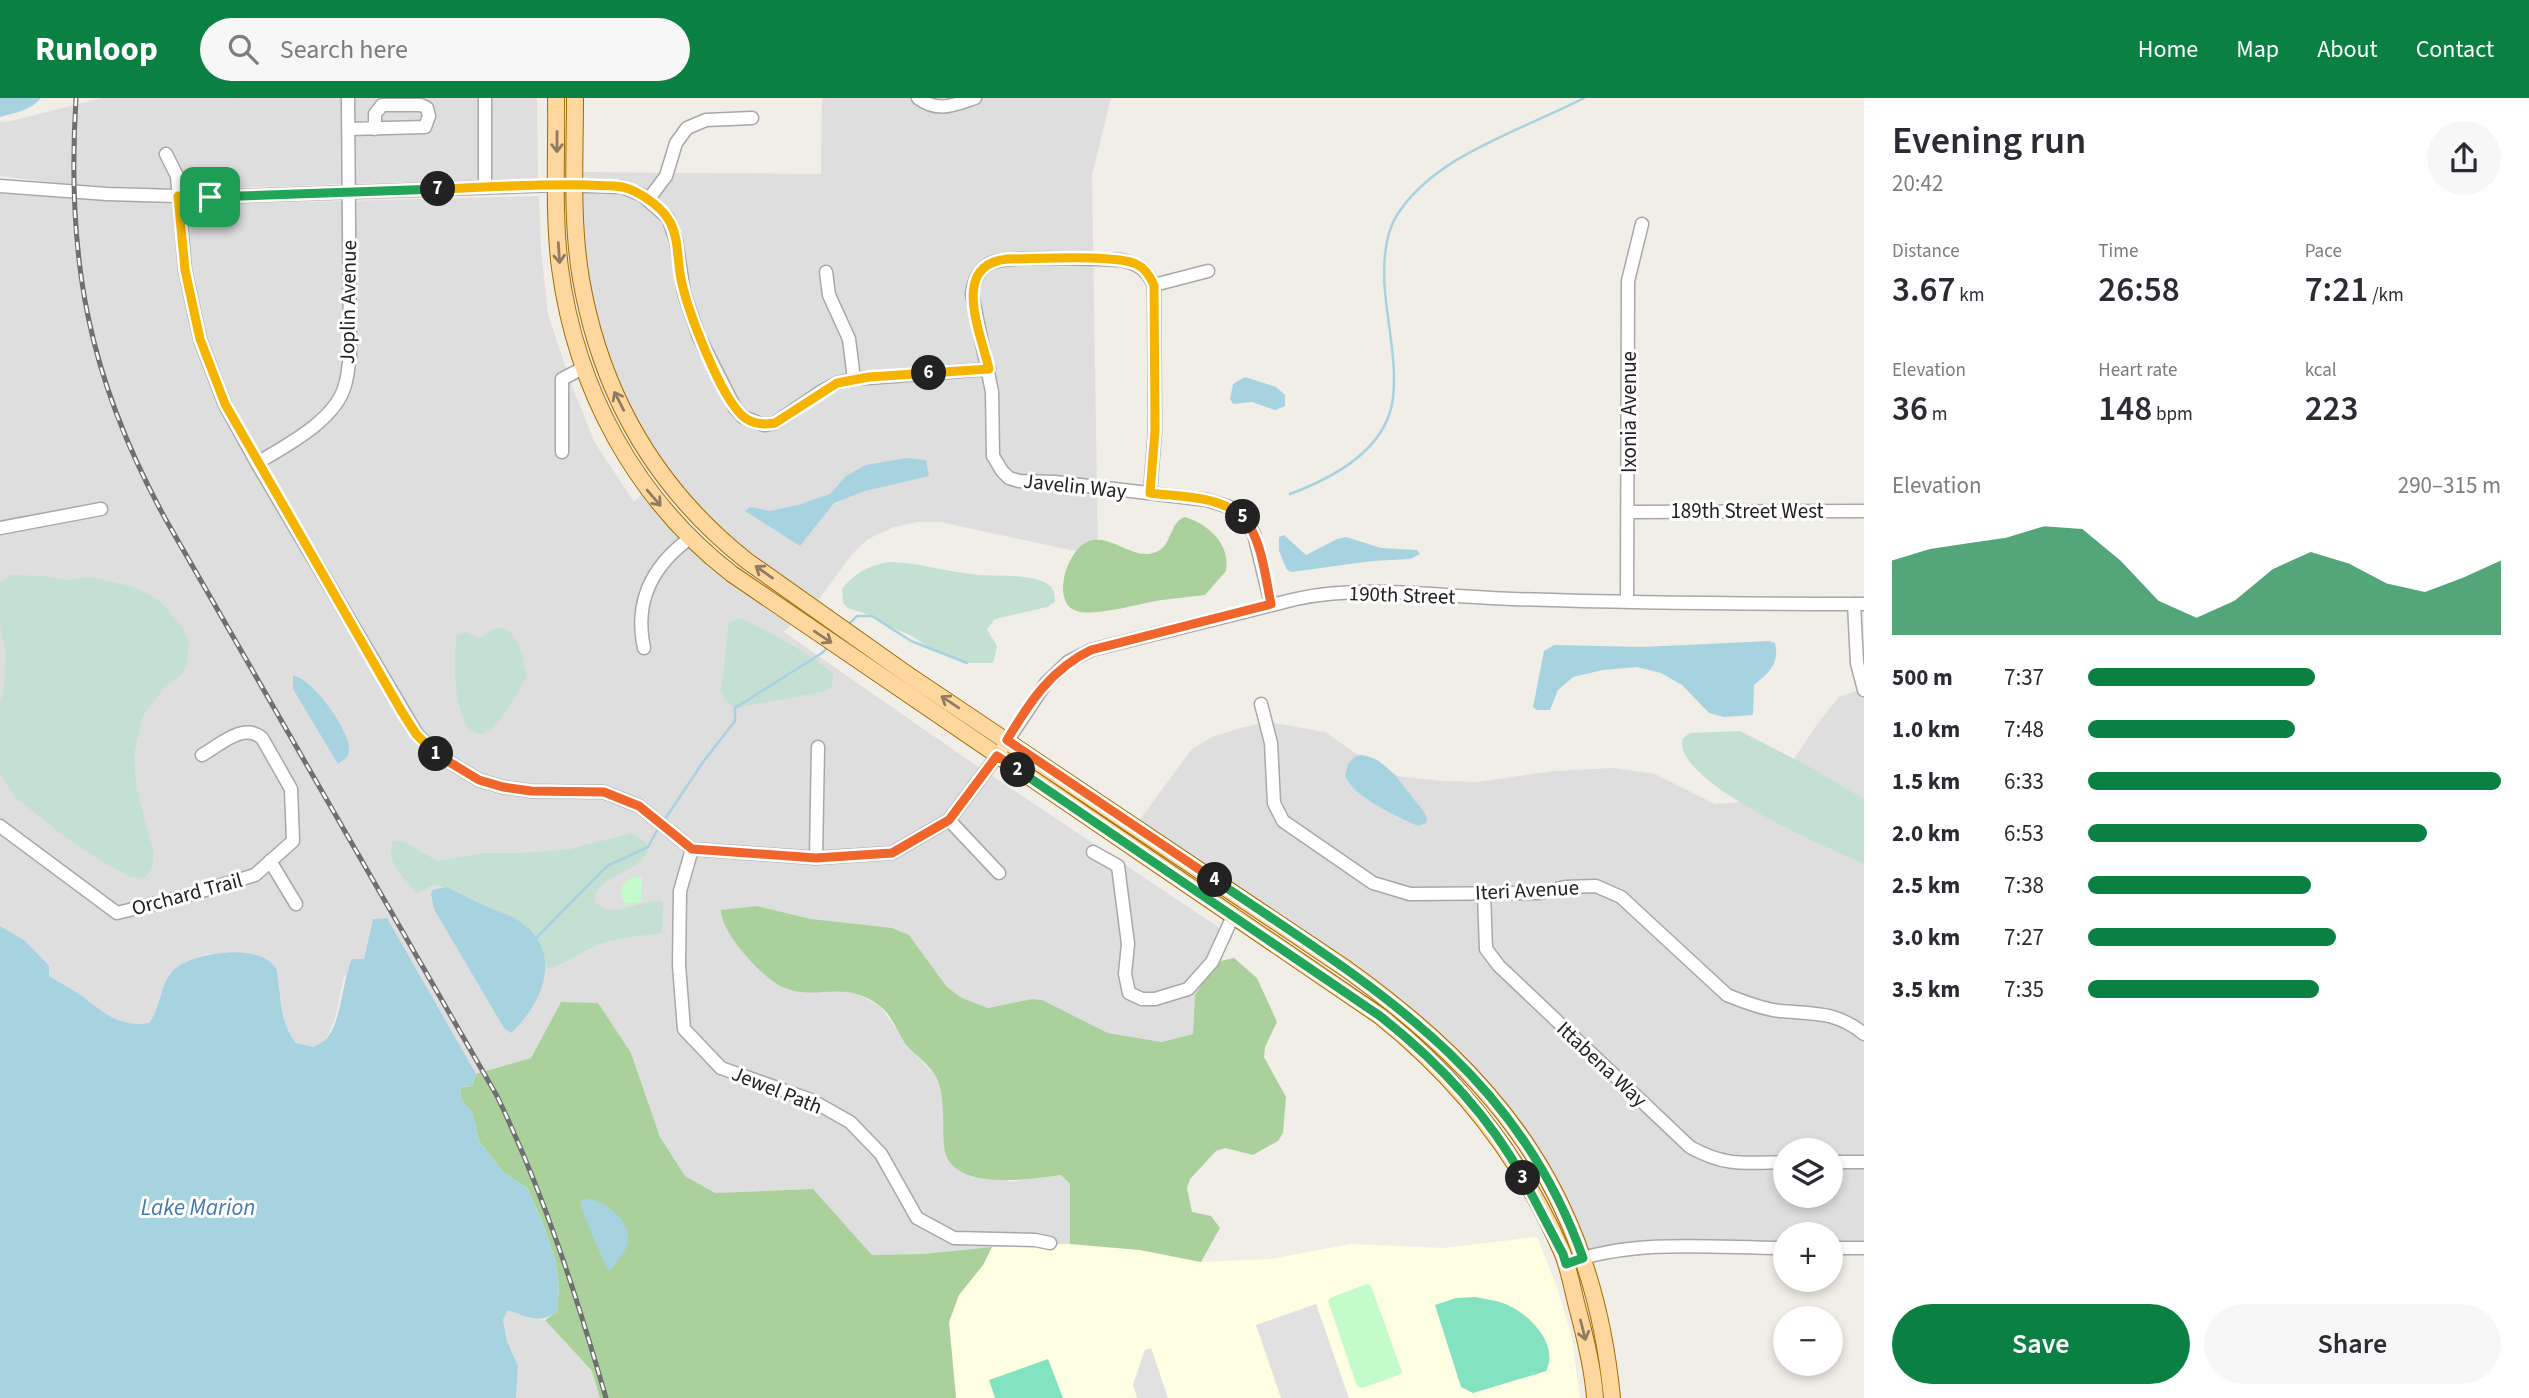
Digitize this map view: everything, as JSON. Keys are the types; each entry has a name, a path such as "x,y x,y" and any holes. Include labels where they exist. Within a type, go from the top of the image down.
{"main road":[{"path":"556,98 567,185 576,226 581,278 605,373 640,441 683,502 747,561 1345,968 1382,994 1444,1046 1477,1080 1528,1144 1564,1209 1599,1310 1612,1398"},
{"path":"575,98 560,266 574,342 606,424 648,491 703,552 776,606 1380,1016 1450,1078 1510,1154 1566,1264 1586,1344 1595,1398"}],"street":[{"name":"Joplin Avenue","path":"257,463 297,439 334,408 345,386 350,358 348,98"},
{"path":"485,98 485,187"},
{"path":"918,98 929,106 949,106 975,98"},
{"path":"648,200 663,183 676,143 687,128 706,120 752,118"},
{"path":"349,129 374,129"},
{"path":"166,154 177,176 185,270 200,339 225,404 402,712 416,734 436,754 479,780 503,787 531,791 604,792 639,806 692,849 816,858 892,853 949,820 999,873"},
{"path":"0,186 178,196 567,185 622,187 634,191 664,213 675,232 684,293 699,337 735,408 743,417 764,425 775,423 822,391 837,383 854,379 989,369"},
{"name":"Ixonia Avenue","path":"1628,601 1628,281 1642,224"},
{"name":"Javelin Way","path":"1154,285 1143,268 1121,260 1008,259 993,262 979,273 972,294 989,369 993,405 993,456 1009,478 1019,481 1055,482 1150,493 1217,502 1232,508 1244,518 1257,543 1271,604"},
{"path":"1150,493 1155,431 1154,285 1208,271"},
{"path":"826,272 829,295 849,338 854,379"},
{"path":"562,452 562,379 583,368"},
{"path":"0,528 101,509"},
{"name":"189th Street West","path":"1629,512 1864,511"},
{"path":"644,648 640,627 647,588 662,563 690,538"},
{"name":"190th Street","path":"949,820 997,756 1046,682 1061,667 1091,650 1271,604 1326,594 1378,592 1479,598 1859,604"},
{"path":"1859,604 1857,663 1864,690"},
{"name":"Iteri Avenue","path":"1261,704 1271,743 1274,803 1283,821 1373,883 1410,894 1540,893 1565,887 1596,886 1621,897 1727,995 1748,1004 1778,1011 1820,1013 1849,1021 1864,1034"},
{"name":"Orchard Trail","path":"0,827 117,913 255,875 293,841 291,789 262,738 255,732 243,731 202,755"},
{"path":"816,858 818,747"},
{"name":"Jewel Path","path":"692,849 680,891 679,965 684,1029 721,1068 811,1100 850,1122 881,1154 916,1218 954,1238 1035,1240 1050,1243"},
{"path":"1093,852 1118,866 1128,944 1125,974 1129,993 1142,999 1155,999 1188,989 1212,962 1233,916"},
{"path":"270,861 296,904"},
{"name":"Ittabena Way","path":"1483,894 1486,948 1499,966 1690,1147 1713,1159 1734,1163 1773,1163"},
{"path":"1843,1162 1864,1162"},
{"path":"1566,1264 1583,1258 1641,1248 1773,1248"},
{"path":"1843,1248 1864,1248"}],"shaded area":[{"path":"102,98 537,98 538,178 163,190 0,176 0,122"},
{"path":"822,98 1111,98 1092,175 1098,556 940,522 917,522 894,527 868,539 853,553 813,607 747,561 658,467 592,328 576,172 821,174"},
{"path":"0,194 190,205 539,196 541,250 548,314 595,443 634,502 647,490 690,538 796,619 784,632 958,753 1233,937 1195,995 1193,1034 1163,1042 1108,1033 1041,1000 1032,999 987,1008 962,998 947,987 909,935 811,919 757,906 749,959 788,990 836,990 855,993 881,1007 908,1047 935,1075 941,1093 1009,1182 1061,1175 1070,1184 1070,1244 872,1255 813,1189 715,1193 685,1176 660,1137 631,1053 561,1002 531,1058 476,1074 386,918 373,919 364,959 344,977 335,1018 327,1038 314,1047 296,1043 285,1029 281,1002 267,959 251,954 207,954 187,961 170,972 161,993 157,1013 149,1023 135,1026 104,1013 49,976 49,964 24,940 0,926"},
{"path":"889,562 970,574 1038,580 1051,587 1055,602 1047,607 995,619 987,629 997,646 993,663 967,663 930,648 912,636 872,616 848,608 843,603 842,589 852,578 869,568"},
{"path":"11,575 65,580 91,577 134,587 160,601 184,629 189,644 187,664 183,673 163,689 143,716 134,752 136,787 154,854 151,870 145,878 131,877 102,862 65,837 15,797 0,774 0,704 6,655 0,624 0,582"},
{"path":"741,618 788,643 833,673 832,687 822,692 735,708 725,700 721,691 729,622"},
{"path":"503,628 517,641 527,675 500,719 487,732 481,734 471,731 460,708 455,675 457,635 466,632 479,638 494,629"},
{"path":"1864,688 1864,1248 1843,1248 1843,1222 1773,1222 1773,1248 1665,1248 1583,1258 1558,1199 1448,1050 1135,826 1192,749 1212,737 1269,722 1325,732 1355,753 1398,776 1477,782 1554,771 1613,768 1655,774 1715,804 1741,802 1794,759 1839,697"},
{"path":"1740,731 1864,799 1864,864 1756,812 1701,774 1685,755 1683,738 1690,733"},
{"path":"633,833 646,843 647,853 634,866 602,885 594,901 601,907 618,909 663,901 662,933 605,943 547,968 543,953 489,908 435,884 418,893 397,870 391,856 393,841 411,845 439,861 482,853 566,850"},
{"path":"1537,1237 1559,1293 1572,1338 1580,1398 956,1398 949,1322 959,1295 983,1265 992,1247 1070,1244 1140,1250 1201,1262 1272,1259 1350,1244 1444,1248"},
{"path":"1316,1304 1349,1398 1281,1398 1256,1325"},
{"path":"508,1310 526,1318 545,1320 592,1371 600,1398 516,1398 518,1366 507,1341 503,1320"},
{"path":"1151,1348 1168,1398 1137,1398 1133,1384 1145,1350"}],"green space":[{"path":"1185,517 1194,520 1216,536 1225,552 1226,571 1205,595 1095,612 1077,611 1069,606 1064,597 1065,573 1076,551 1085,543 1102,540 1135,552 1152,553 1164,546 1177,523"},
{"path":"639,876 642,878 641,900 638,903 624,903 621,893 623,885 629,879"},
{"path":"757,906 811,919 892,928 909,935 947,987 962,998 988,1008 1032,999 1042,1000 1108,1033 1162,1042 1193,1034 1195,995 1216,962 1234,958 1257,978 1277,1022 1265,1047 1264,1057 1286,1097 1283,1133 1278,1141 1253,1155 1225,1148 1216,1151 1190,1179 1187,1188 1192,1212 1211,1216 1220,1228 1201,1262 1140,1250 1070,1244 1070,1184 1061,1175 993,1180 960,1171 949,1161 944,1146 942,1102 936,1077 907,1046 888,1014 880,1006 855,994 810,993 787,989 768,977 746,956 728,931 721,910"},
{"path":"561,1002 598,1003 631,1053 660,1137 685,1176 715,1193 813,1189 872,1255 923,1254 992,1247 983,1265 959,1295 949,1322 956,1398 600,1398 592,1371 545,1320 557,1312 559,1286 555,1259 527,1188 503,1172 479,1141 472,1112 461,1100 460,1087 472,1086 476,1074 531,1058"},
{"path":"1367,1284 1371,1286 1402,1372 1362,1388 1357,1386 1328,1301"},
{"path":"1475,1297 1513,1307 1531,1321 1549,1350 1546,1371 1473,1393 1461,1387 1435,1305 1456,1298"},
{"path":"1048,1359 1063,1398 995,1398 989,1380"}],"water":[{"path":"0,98 41,98 28,108 0,117"},
{"path":"1245,377 1276,387 1285,395 1285,406 1275,410 1252,402 1233,404 1230,399 1233,384"},
{"path":"907,458 926,460 929,476 865,491 834,503 800,546 745,511 750,507 770,511 798,505 830,494 846,476 866,465"},
{"path":"1284,535 1306,555 1346,537 1381,548 1417,550 1420,554 1410,559 1372,561 1292,572 1287,570 1279,551 1279,537"},
{"path":"1769,641 1775,643 1775,662 1769,672 1754,685 1753,715 1724,717 1709,713 1682,685 1661,673 1637,667 1603,670 1573,677 1558,690 1550,710 1537,710 1533,707 1544,651 1554,645 1643,647"},
{"path":"293,676 310,685 338,720 349,752 338,764 293,689"},
{"path":"1362,755 1389,769 1423,810 1426,823 1418,826 1388,812 1350,784 1345,776 1348,764 1356,756"},
{"path":"446,887 516,919 531,931 541,945 545,975 540,991 533,1006 511,1033 504,1028 434,909 431,894 433,890"},
{"name":"Lake Marion","path":"387,918 476,1074 472,1086 460,1087 461,1100 472,1112 479,1141 503,1172 527,1188 555,1259 559,1286 557,1312 539,1319 508,1310 503,1320 507,1341 518,1366 516,1398 0,1398 0,926 24,940 49,965 49,976 106,1014 130,1023 149,1023 170,974 190,960 239,952 267,959 277,971 282,1010 288,1030 296,1043 314,1047 327,1038 333,1029 352,959 364,959 373,919"},
{"path":"583,1199 598,1201 614,1211 628,1233 627,1245 611,1270 608,1270 586,1221 580,1204"}],"waterway":[{"path":"1290,494 1340,470 1355,459 1369,447 1389,416 1394,371 1384,262 1389,233 1397,215 1434,175 1457,160 1584,98"},
{"path":"849,624 857,616 872,616 911,641 967,663"},
{"path":"663,822 703,762 735,721 735,708 828,647"},
{"path":"536,938 607,866 648,847 659,827"}],"railway":[{"path":"76,98 75,212 80,265 88,316 118,417 139,468 166,520 497,1096 530,1170 558,1245 606,1398"}],"route":[{"path":"557,185 613,186 634,191 664,213 675,232 681,277 689,309 699,337 735,408 743,417 764,425 775,423 837,383 869,377 989,369 972,294 975,279 993,262 1008,259 1121,260 1143,268 1154,285 1155,431 1150,493 1217,502 1232,508 1244,518 1257,543 1271,604 1091,650 1076,657 1046,682 1007,740 1345,968 1420,1024 1477,1080 1528,1144 1564,1209 1583,1258 1566,1264 1540,1208 1510,1154 1450,1078 1410,1040 1380,1016 997,756 949,820 892,853 816,858 692,849 639,806 604,792 531,791 503,787 479,780 436,754 416,734 402,712 225,404 200,339 185,270 178,196 210,197 557,185"}]}
